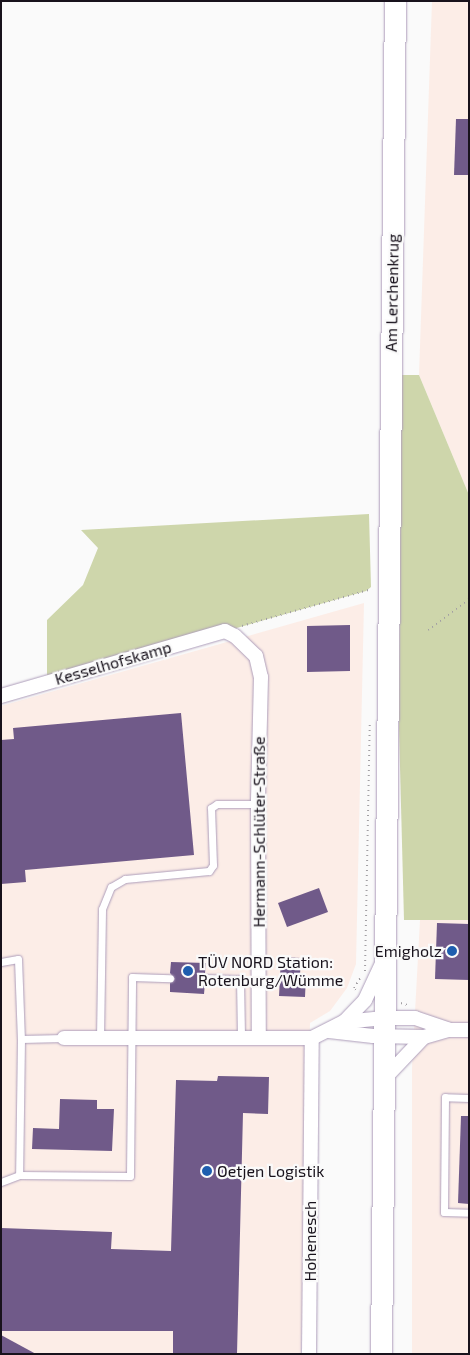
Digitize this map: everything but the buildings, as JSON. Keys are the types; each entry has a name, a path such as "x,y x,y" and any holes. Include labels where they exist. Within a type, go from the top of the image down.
{"main road":[{"name":"Am Lerchenkrug","path":"381,1354 395,1"}],"street":[{"name":"Kesselhofskamp","path":"1,696 230,634"},
{"name":"Hermann-Schlüter-Straße","path":"230,634 256,656 261,677 258,804 259,1038"},
{"path":"64,1038 312,1038 344,1022 365,1000 384,960"},
{"path":"329,1031 384,1027 415,1018 449,1030"},
{"path":"344,1022 384,1027 424,1037 449,1030 469,1030"},
{"path":"383,1080 424,1037"},
{"name":"Hohenesch","path":"309,1354 312,1038"}],"lane":[{"path":"100,1038 102,910 110,887 125,879 209,871 213,865 211,808 217,804 258,804"},
{"path":"1,962 18,959 21,1039 19,1175"},
{"path":"1,1182 19,1175 130,1176 132,977 170,978"},
{"path":"205,978 240,979 241,1038"},
{"path":"21,1039 64,1038"},
{"path":"469,1098 445,1097 444,1212 469,1213"}],"path":[{"path":"230,634 389,585"},
{"path":"428,630 469,599"}],"shaded area":[{"path":"432,1 469,1 469,495 419,375"},
{"path":"364,603 356,964 347,988 330,1011 310,1023 301,1354 1,1354 1,706"},
{"path":"420,920 469,920 469,1354 412,1354 412,1068"}],"green space":[{"path":"401,375 419,375 469,495 469,920 404,920 399,728"},
{"path":"369,514 371,587 366,591 47,682 47,620 83,585 98,548 81,530"}],"place":[{"name":"Emigholz","path":"452,951"},
{"name":"TÜV NORD Station: Rotenburg/Wümme","path":"188,971"},
{"name":"Oetjen Logistik","path":"207,1171"}]}
